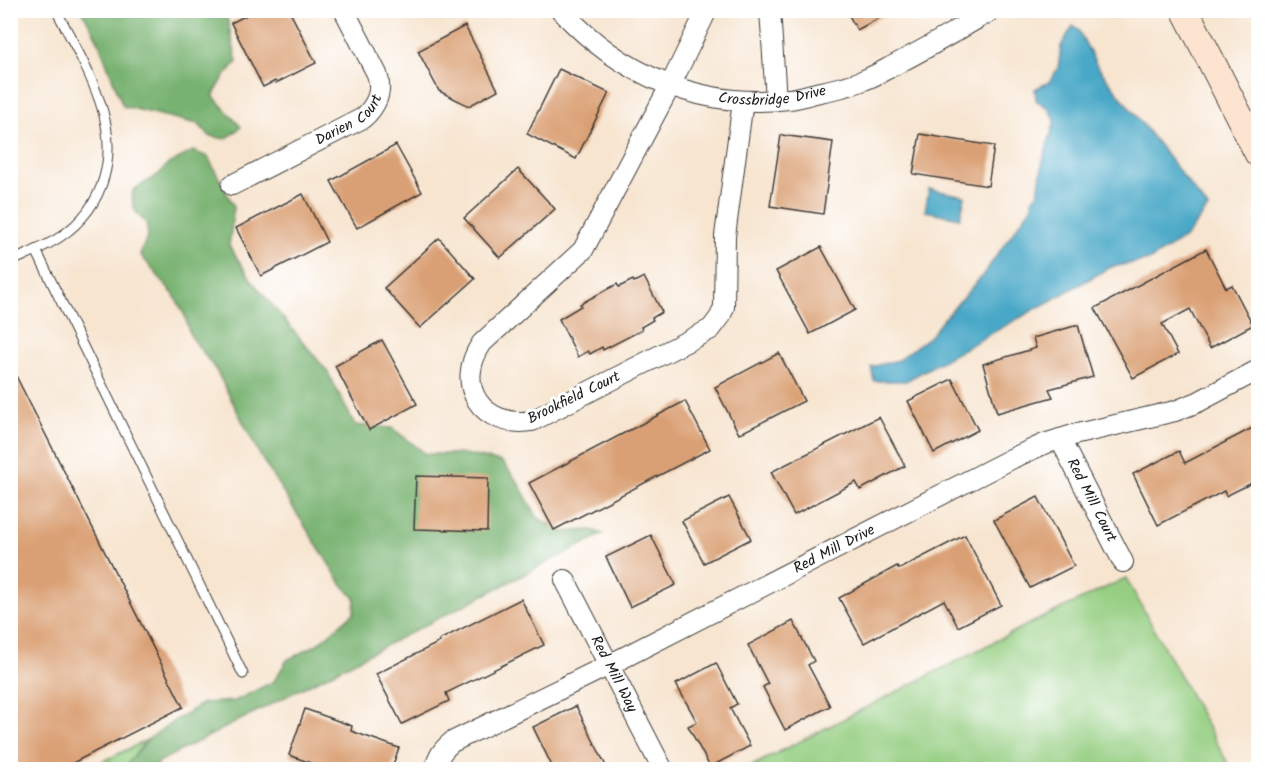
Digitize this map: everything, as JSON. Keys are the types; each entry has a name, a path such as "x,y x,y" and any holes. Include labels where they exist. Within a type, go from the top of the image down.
{"main road":[{"path":"1185,10 1258,153"}],"street":[{"name":"Darien Court","path":"232,185 363,118 375,104 380,93 379,80 344,10"},
{"name":"Crossbridge Drive","path":"561,10 610,54 639,72 688,92 743,101 797,98 863,81 992,10"},
{"name":"Brookfield Court","path":"707,10 583,250 482,343 474,356 470,369 471,386 480,404 491,415 504,421 520,423 532,421 711,329 717,322 724,307 725,236 743,101"},
{"path":"770,10 776,100"},
{"name":"Red Mill Drive","path":"434,770 442,751 453,742 609,665 1013,458 1044,444 1073,435 1175,411 1198,402 1258,370"},
{"name":"Red Mill Court","path":"1060,439 1123,562"},
{"name":"Red Mill Way","path":"565,580 663,770"}],"lane":[{"path":"10,262 59,238 86,215 97,198 104,180 108,157 106,126 100,103 85,65 56,10"},
{"path":"36,250 243,674"}],"green space":[{"path":"82,11 227,11 237,62 224,77 213,96 241,127 226,139 210,136 198,124 123,106 97,38"},
{"path":"193,151 208,157 234,207 229,246 253,282 327,371 355,425 392,428 426,454 464,454 502,462 517,481 538,518 563,532 592,530 603,534 168,757 157,763 159,769 123,770 147,740 177,719 203,703 235,701 274,681 287,660 316,645 354,613 355,598 343,586 262,459 216,370 190,335 185,316 174,295 140,254 148,235 146,222 134,208 133,190 158,175 168,164"},
{"path":"1126,578 1231,769 746,769 1025,626"},
{"path":"147,740 123,769 87,769"}],"water":[{"path":"1073,26 1079,31 1097,66 1208,208 1186,237 1150,260 1111,267 906,381 874,381 871,367 898,360 930,336 982,276 1032,206 1032,199 1038,193 1043,160 1055,120 1048,108 1036,100 1035,89 1049,82 1058,68 1061,46"},
{"path":"929,189 965,196 960,218 925,211"}],"building":[{"path":"256,10 289,10 316,63 263,87 231,23"},
{"path":"846,10 894,10 857,30"},
{"path":"465,26 498,90 469,106 439,91 418,51"},
{"path":"559,69 609,93 576,159 527,134"},
{"path":"920,134 994,146 988,186 913,174"},
{"path":"781,135 833,142 823,214 770,206"},
{"path":"396,145 422,192 357,228 331,181"},
{"path":"518,169 555,209 500,258 464,218"},
{"path":"303,194 327,242 261,276 236,228"},
{"path":"439,238 475,279 420,328 384,288"},
{"path":"821,247 855,310 810,334 776,271"},
{"path":"1206,249 1226,288 1232,285 1253,325 1210,348 1190,309 1162,324 1178,354 1133,378 1095,308"},
{"path":"644,277 662,312 641,327 642,330 603,350 602,347 590,354 588,351 578,357 559,319 581,306 580,304 617,284 619,287"},
{"path":"1078,325 1093,377 1049,389 1053,397 997,413 983,364 1036,348 1033,338"},
{"path":"382,340 417,404 369,430 335,366"},
{"path":"779,353 804,401 739,434 715,387"},
{"path":"10,364 183,707 59,770 10,770"},
{"path":"952,379 978,430 934,453 908,401"},
{"path":"685,401 710,449 554,530 529,483"},
{"path":"879,417 905,466 860,490 856,482 794,515 771,472"},
{"path":"1258,425 1258,480 1226,496 1224,491 1158,525 1133,474 1179,451 1185,463"},
{"path":"416,476 488,478 487,531 414,529"},
{"path":"729,497 751,539 704,563 682,521"},
{"path":"1038,497 1074,566 1030,588 994,520"},
{"path":"651,535 676,585 630,607 606,557"},
{"path":"965,535 1001,605 958,627 944,600 864,643 839,598 897,566 899,569"},
{"path":"521,599 544,645 446,693 449,701 402,724 376,674"},
{"path":"793,621 814,661 808,665 830,706 785,730 763,687 768,684 748,645"},
{"path":"716,663 737,704 730,708 750,746 710,767 688,726 697,722 676,684"},
{"path":"576,706 608,770 554,770 533,727"},
{"path":"305,709 352,726 351,731 399,748 391,770 329,770 289,755"}]}
